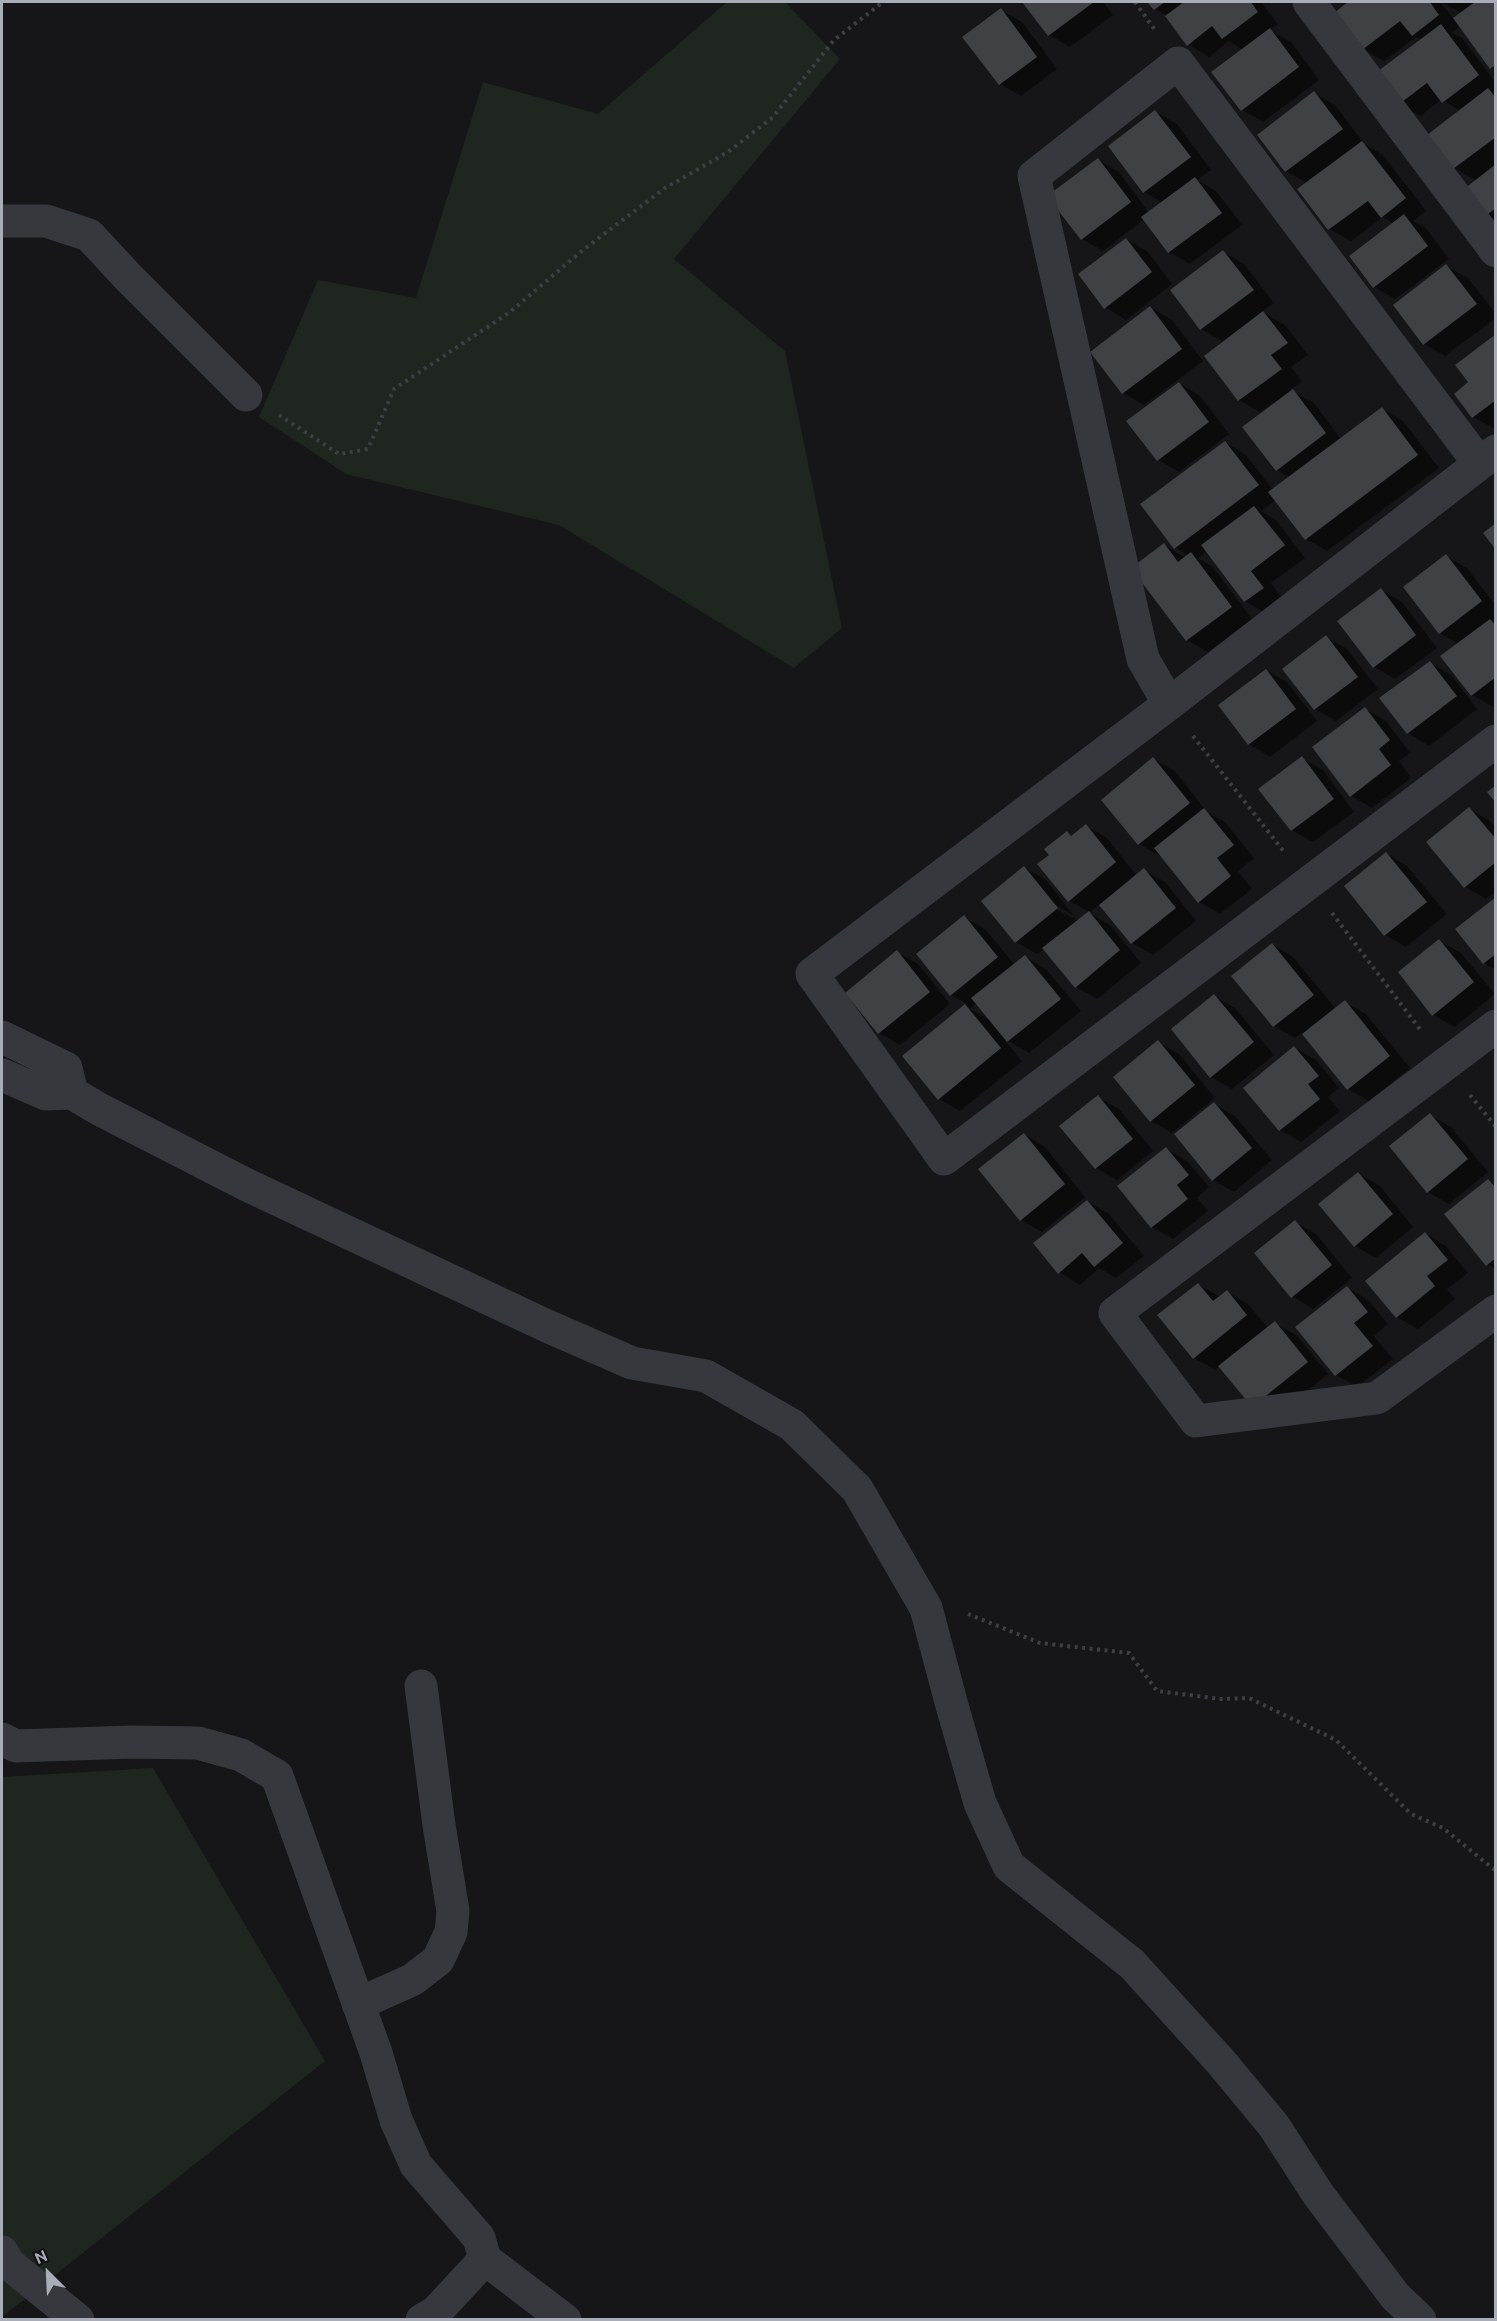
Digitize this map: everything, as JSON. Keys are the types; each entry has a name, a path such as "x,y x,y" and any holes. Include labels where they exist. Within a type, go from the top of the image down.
{"street":[{"path":"1309,2 1496,251"},
{"path":"1169,704 1143,659 1034,176 1178,63 1487,457 1169,704 812,974 944,1159 1496,741"},
{"path":"2,221 46,221 89,235 246,395"},
{"path":"1496,1026 1115,1313 1196,1421 1377,1398 1496,1311"},
{"path":"2,1037 66,1068 72,1093"},
{"path":"2,1075 46,1094 72,1093 247,1185 547,1326 632,1363 706,1376 792,1425 857,1489 926,1608 980,1803 1009,1866 1139,1972 1221,2062 1274,2126 1318,2194 1395,2296 1420,2319"},
{"path":"358,2004 412,1980 438,1960 451,1932 453,1911 422,1686"},
{"path":"2,1739 16,1746 132,1742 198,1743 241,1755 277,1776 376,2053 396,2120 416,2165 479,2238 485,2259 565,2319"},
{"path":"2,2252 9,2264 78,2319"},
{"path":"422,2319 436,2312 485,2259"}],"path":[{"path":"246,395 339,454 369,449 394,389 510,312 583,250 665,188 728,152 773,117 834,40 883,2"},
{"path":"1169,704 1446,1063"},
{"path":"926,1608 952,1608 1040,1643 1129,1653 1157,1691 1221,1699 1250,1698 1336,1740 1411,1815 1443,1828 1496,1872"}],"shaded area":[{"path":"727,2 785,2 840,59 674,259 785,351 842,628 794,668 559,525 346,474 259,417 318,280 416,298 483,82 598,114"},
{"path":"153,1768 325,2061 2,2317 2,1777"}],"building":[{"path":"1022,2 1094,2 1048,36"},
{"path":"1147,2 1165,2 1154,10"},
{"path":"1184,2 1251,2 1258,12 1222,39 1212,26 1187,46 1165,16"},
{"path":"1348,2 1430,2 1439,15 1412,36 1400,21 1362,50 1334,13"},
{"path":"1475,2 1496,2 1496,65 1490,69 1453,18"},
{"path":"1001,8 1037,57 999,85 962,37"},
{"path":"1441,24 1479,75 1442,103 1427,83 1398,105 1374,74"},
{"path":"1270,28 1299,67 1241,111 1211,72"},
{"path":"1488,88 1496,98 1496,137 1453,169 1427,135"},
{"path":"1314,91 1343,129 1285,172 1257,135"},
{"path":"1155,110 1191,157 1143,193 1108,146"},
{"path":"1362,141 1406,198 1381,218 1368,201 1328,230 1297,189"},
{"path":"1098,158 1131,202 1081,240 1047,196"},
{"path":"1496,164 1496,208 1485,216 1464,189"},
{"path":"1195,177 1222,213 1168,253 1141,217"},
{"path":"1404,214 1428,246 1373,288 1349,256"},
{"path":"1126,238 1152,272 1104,309 1078,274"},
{"path":"1223,250 1254,290 1200,330 1170,290"},
{"path":"1446,264 1477,304 1423,345 1393,305"},
{"path":"1150,306 1182,349 1122,394 1090,352"},
{"path":"1263,311 1288,343 1271,355 1282,369 1238,401 1204,356"},
{"path":"1496,334 1496,400 1472,418 1454,394 1468,382 1455,365"},
{"path":"1179,382 1209,422 1157,461 1126,421"},
{"path":"1293,389 1326,433 1276,471 1242,427"},
{"path":"1382,407 1418,455 1305,540 1268,492"},
{"path":"1225,441 1259,485 1174,549 1140,504"},
{"path":"1254,506 1285,545 1251,571 1264,588 1244,602 1201,545"},
{"path":"1496,523 1496,550 1483,533"},
{"path":"1164,543 1178,562 1191,552 1232,607 1186,641 1131,568"},
{"path":"1446,554 1482,601 1439,634 1403,587"},
{"path":"1381,588 1416,635 1373,668 1337,621"},
{"path":"1490,619 1496,626 1496,677 1471,696 1440,656"},
{"path":"1326,635 1358,677 1314,710 1282,669"},
{"path":"1430,661 1457,696 1407,734 1379,698"},
{"path":"1266,669 1296,709 1248,745 1218,705"},
{"path":"1365,707 1390,740 1379,749 1391,765 1350,797 1312,747"},
{"path":"1302,756 1334,799 1291,831 1258,789"},
{"path":"1153,757 1190,803 1138,845 1101,800"},
{"path":"1496,785 1496,803 1487,792"},
{"path":"1469,807 1496,839 1496,862 1464,888 1426,842"},
{"path":"1204,808 1234,845 1217,858 1231,876 1198,903 1154,848"},
{"path":"1086,824 1116,862 1068,902 1037,864 1049,855 1044,849 1067,831 1071,836"},
{"path":"1386,852 1427,902 1384,936 1344,886"},
{"path":"1024,866 1058,908 1015,943 981,901"},
{"path":"1144,868 1176,908 1131,944 1099,905"},
{"path":"1496,897 1496,954 1483,964 1455,929"},
{"path":"1089,911 1120,950 1075,988 1042,948"},
{"path":"964,915 998,957 950,996 916,954"},
{"path":"1439,939 1474,982 1432,1016 1398,972"},
{"path":"1272,943 1314,995 1273,1027 1231,976"},
{"path":"897,950 930,992 878,1034 845,993"},
{"path":"1025,955 1061,999 1007,1042 971,998"},
{"path":"1214,994 1254,1042 1210,1078 1171,1029"},
{"path":"1345,1000 1390,1056 1347,1090 1302,1034"},
{"path":"965,1004 1001,1048 938,1100 902,1056"},
{"path":"1158,1040 1195,1085 1150,1122 1113,1077"},
{"path":"1294,1046 1319,1076 1308,1084 1320,1099 1279,1131 1243,1088"},
{"path":"1098,1095 1133,1139 1095,1169 1059,1126"},
{"path":"1214,1102 1252,1148 1212,1181 1174,1134"},
{"path":"1430,1113 1468,1159 1427,1193 1389,1146"},
{"path":"1024,1133 1065,1184 1020,1221 978,1169"},
{"path":"1166,1147 1189,1175 1177,1185 1188,1199 1151,1228 1117,1186"},
{"path":"1358,1172 1393,1214 1354,1247 1318,1204"},
{"path":"1488,1179 1496,1188 1496,1258 1486,1266 1444,1214"},
{"path":"1087,1200 1123,1243 1094,1267 1082,1253 1058,1274 1033,1243"},
{"path":"1295,1220 1332,1265 1291,1298 1254,1253"},
{"path":"1425,1232 1448,1260 1427,1276 1435,1286 1396,1318 1365,1281"},
{"path":"1198,1283 1213,1301 1227,1290 1247,1315 1193,1359 1157,1315"},
{"path":"1347,1286 1368,1312 1354,1323 1373,1346 1335,1376 1295,1327"},
{"path":"1275,1321 1308,1362 1252,1407 1218,1366"}]}
